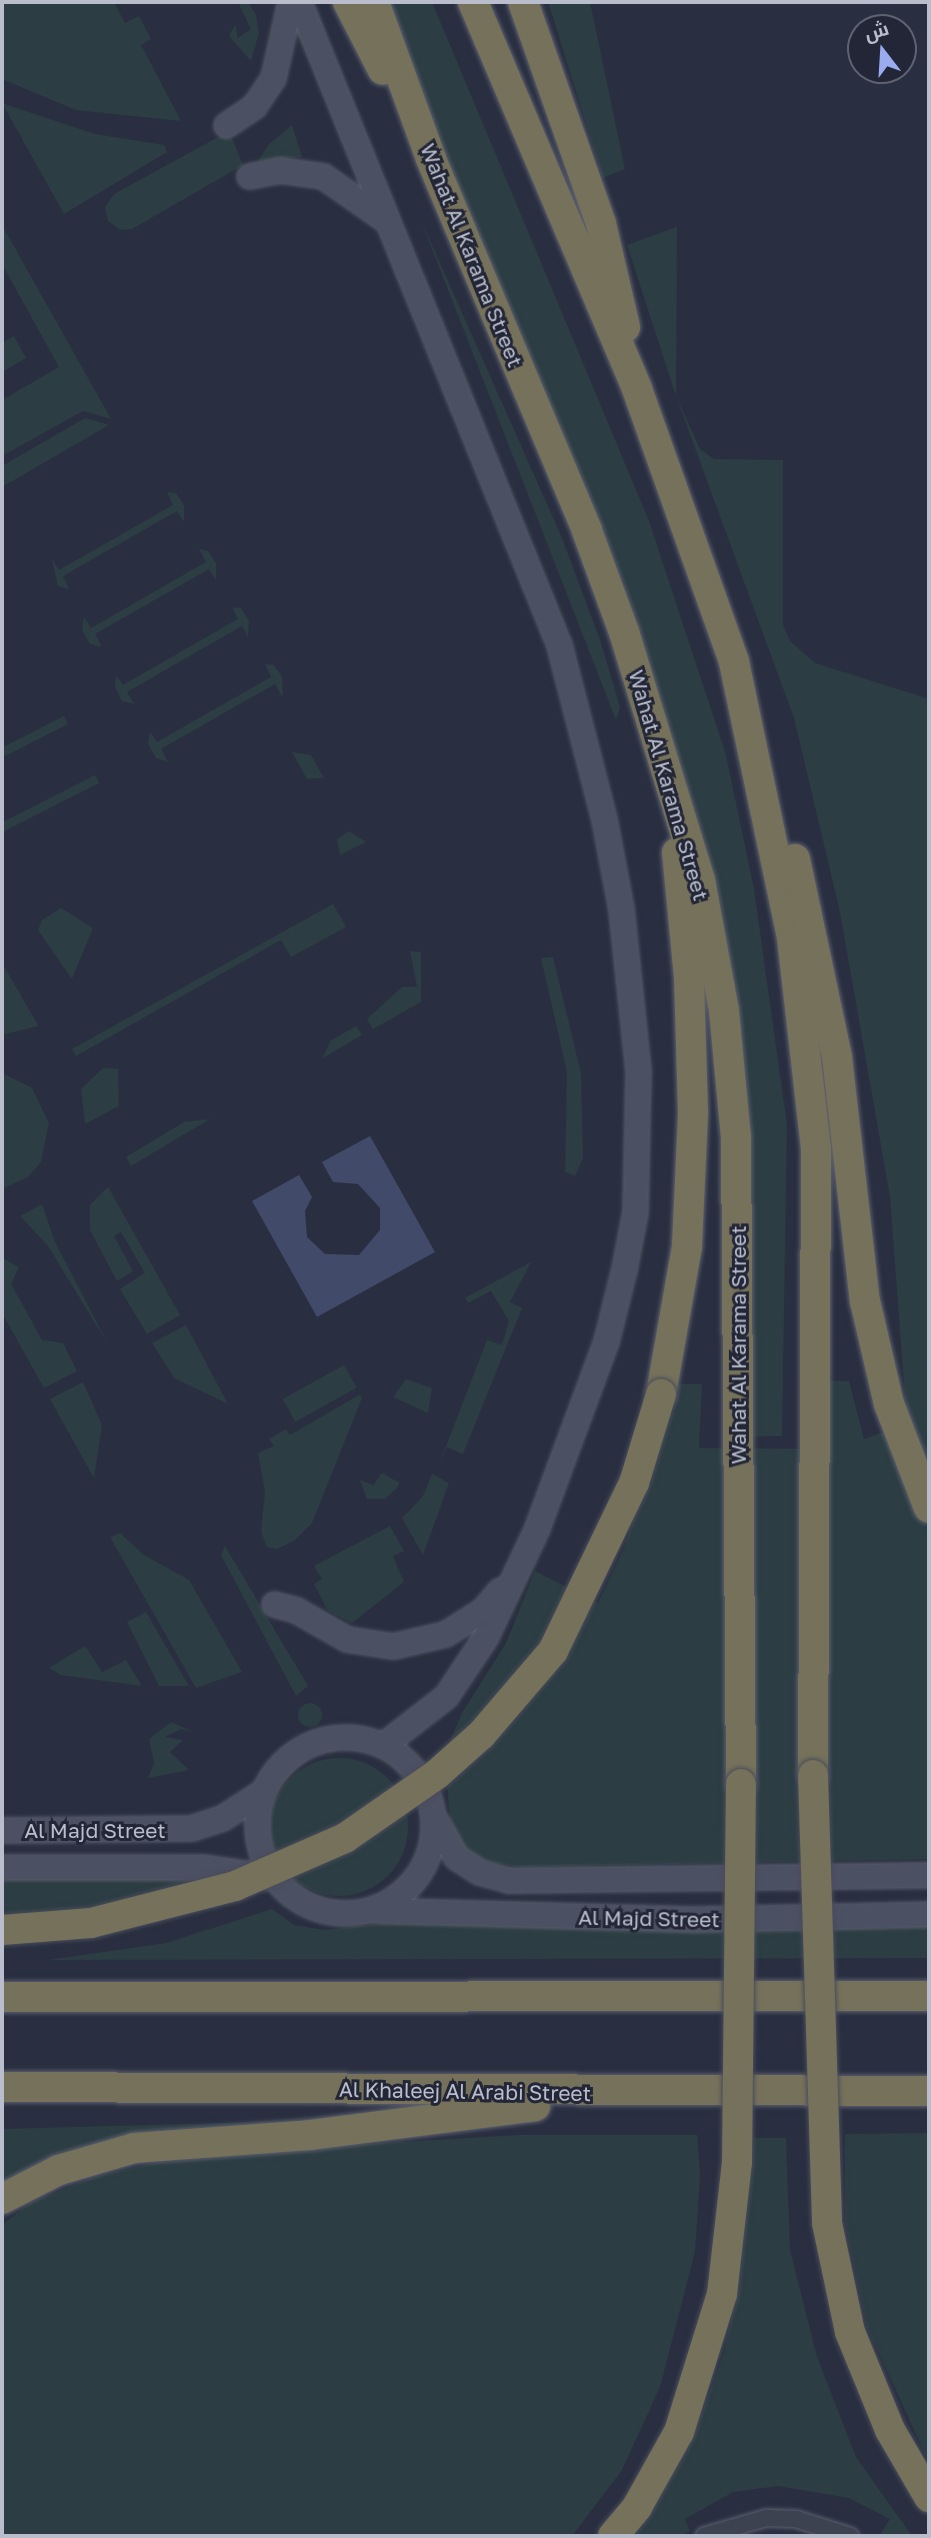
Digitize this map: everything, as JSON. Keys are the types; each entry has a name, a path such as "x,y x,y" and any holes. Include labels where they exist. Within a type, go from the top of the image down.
{"highway":[{"path":"348,2 431,159"},
{"name":"Wahat Al Karama Street","path":"374,2 431,159 587,531 628,645 705,906 724,1011 736,1137 741,1784 737,2163 722,2294 679,2432 637,2507 613,2536"},
{"path":"472,2 637,389 770,761 822,969 876,1353 902,1443 929,1508"},
{"path":"523,2 601,224 637,389"},
{"path":"734,662 792,938 816,1148 813,1775 827,2223 850,2332 890,2430 929,2497"},
{"path":"2,1930 91,1923 235,1886 345,1838 437,1774 481,1735 553,1651 634,1483 661,1394 687,1246 693,1112 693,1035 674,807"},
{"path":"2,1997 929,1996"},
{"name":"Al Khaleej Al Arabi Street","path":"2,2087 636,2093 929,2091"},
{"path":"2,2199 59,2171 134,2148 310,2135 636,2093"}],"street":[{"path":"226,125 254,106 273,78 290,2"},
{"path":"299,2 559,645 604,819 627,954 638,1070 635,1212 606,1341 537,1528 486,1636 446,1696 383,1745"},
{"path":"249,176 280,170 323,176 391,225"},
{"path":"274,1604 359,1643 393,1646 430,1640 492,1601 537,1528"},
{"path":"358,1737 383,1745 417,1774 433,1815 433,1836 418,1874 388,1902 369,1910 348,1913 307,1905 274,1879 257,1837 262,1792 286,1759 311,1743 358,1737"},
{"name":"Al Majd Street","path":"2,1830 191,1828 229,1815 262,1792"},
{"name":"Al Majd Street","path":"433,1815 456,1857 479,1872 509,1880 929,1875"},
{"name":"Al Majd Street","path":"2,1867 202,1867 274,1879"},
{"name":"Al Majd Street","path":"369,1910 696,1919 929,1914"},
{"path":"704,2536 766,2518 806,2521 850,2536"}],"shaded area":[{"path":"2,2 114,2 125,23 139,16 151,39 141,45 181,121 76,110 2,79"},
{"path":"238,2 248,2 256,15 259,33 251,61 229,36 235,25 238,38 251,29"},
{"path":"384,2 432,2 649,521 726,755 754,889 787,1125 782,1436 746,1437 739,1131 679,766 649,662"},
{"path":"548,2 590,2 625,169 603,178"},
{"path":"2,103 95,134 164,145 167,152 64,214"},
{"path":"292,125 302,157 258,161 269,144"},
{"path":"229,131 243,165 132,229 120,230 108,221 105,207 114,194"},
{"path":"420,218 562,538 600,640 620,707 616,720"},
{"path":"2,225 111,419 83,411 2,456 2,400 59,367 2,264"},
{"path":"677,227 676,396 627,245"},
{"path":"14,336 26,358 2,372 2,343"},
{"path":"676,396 700,449 714,459 783,460 783,625 790,641 815,663 929,699 929,1859 520,1867 482,1861 459,1844 450,1817 444,1755 462,1713 506,1643 535,1571 598,1603 624,1548 676,1384 702,1384 699,1448 827,1449 829,1381 849,1381 864,1439 907,1424 890,1197 840,912 794,718"},
{"path":"85,418 109,425 2,487 2,466"},
{"path":"167,492 176,493 184,505 184,522 177,511 63,576 69,589 58,586 52,559 59,570 173,505"},
{"path":"199,549 208,551 216,563 216,580 209,569 95,634 102,647 90,644 82,630 84,617 91,628 206,562"},
{"path":"232,607 241,608 249,621 248,637 242,626 127,692 134,704 122,701 115,687 116,675 123,685 238,619"},
{"path":"265,664 274,665 282,677 283,698 275,684 161,749 168,762 156,758 148,744 150,732 157,742 271,677"},
{"path":"64,716 68,724 5,756 2,748"},
{"path":"292,752 311,755 324,778 307,779"},
{"path":"95,775 99,783 4,832 2,822"},
{"path":"349,831 366,842 340,855 337,839"},
{"path":"333,904 346,927 291,957 281,940 76,1056 72,1049"},
{"path":"61,908 93,928 72,979 38,930 42,920"},
{"path":"410,951 421,952 421,1002 373,1029 367,1019 402,987 417,987"},
{"path":"553,957 581,1073 583,1158 575,1176 565,1172 567,1072 541,958"},
{"path":"2,963 38,1025 38,1026 2,1035"},
{"path":"356,1026 362,1035 323,1058 330,1041"},
{"path":"103,1068 118,1069 119,1106 85,1124 81,1089"},
{"path":"2,1073 32,1088 49,1123 41,1162 28,1177 2,1189"},
{"path":"210,1119 131,1166 126,1157 184,1122"},
{"path":"108,1187 180,1315 147,1334 120,1289 145,1273 121,1232 114,1236 133,1271 117,1281 90,1230 90,1205"},
{"path":"42,1204 55,1242 109,1346 48,1246 20,1216"},
{"path":"2,1258 19,1267 11,1284 42,1340 63,1343 77,1371 44,1388 2,1313"},
{"path":"531,1262 510,1302 522,1308 463,1454 447,1447 438,1467 487,1340 502,1345 509,1321 491,1291 468,1303 465,1298"},
{"path":"186,1325 228,1404 174,1378 152,1343"},
{"path":"344,1365 357,1388 295,1422 283,1399"},
{"path":"406,1379 432,1388 428,1413 393,1397"},
{"path":"83,1382 102,1425 94,1478 50,1399"},
{"path":"359,1395 362,1398 312,1523 294,1541 277,1549 267,1547 261,1532 265,1492 258,1453 274,1446 269,1439 286,1429 290,1435"},
{"path":"382,1473 400,1483 385,1499 367,1499 360,1480 373,1485"},
{"path":"432,1474 449,1483 423,1555 402,1518 423,1496"},
{"path":"390,1526 404,1551 393,1556 404,1582 352,1623 328,1611 314,1584 322,1579 314,1566"},
{"path":"120,1533 144,1555 189,1580 242,1672 196,1688 110,1537"},
{"path":"225,1546 308,1686 296,1696 221,1555"},
{"path":"146,1612 189,1686 159,1686 127,1622"},
{"path":"85,1646 102,1672 126,1660 142,1686 61,1675 49,1668"},
{"path":"310,1703 319,1706 322,1715 319,1724 310,1727 301,1724 298,1715 301,1706"},
{"path":"171,1722 193,1732 181,1729 165,1737 183,1740 170,1752 189,1770 148,1778 154,1763 149,1739"},
{"path":"339,1758 365,1763 388,1778 403,1801 408,1827 403,1853 388,1876 365,1891 339,1896 313,1891 290,1876 275,1853 270,1827 275,1801 290,1778 313,1763"},
{"path":"167,1877 208,1883 122,1906 2,1915 2,1878"},
{"path":"272,1909 294,1925 325,1930 384,1923 885,1928 929,1923 929,1958 48,1960 166,1943"},
{"path":"430,2117 2,2184 2,2129"},
{"path":"929,2133 929,2463 867,2327 845,2223 845,2134"},
{"path":"519,2135 697,2135 700,2176 695,2252 660,2387 622,2470 572,2536 2,2536 2,2225 30,2203 91,2178 149,2164 281,2149"},
{"path":"750,2138 786,2138 790,2250 817,2357 856,2457 912,2536 885,2536 881,2533 890,2519 849,2498 778,2486 733,2492 685,2519 690,2531 681,2536 630,2536 697,2426 724,2353 737,2288"}],"water":[{"path":"370,1136 435,1252 317,1317 252,1201 299,1175 312,1197 305,1211 307,1237 325,1254 359,1255 380,1230 380,1208 358,1184 333,1182 322,1162"}]}
